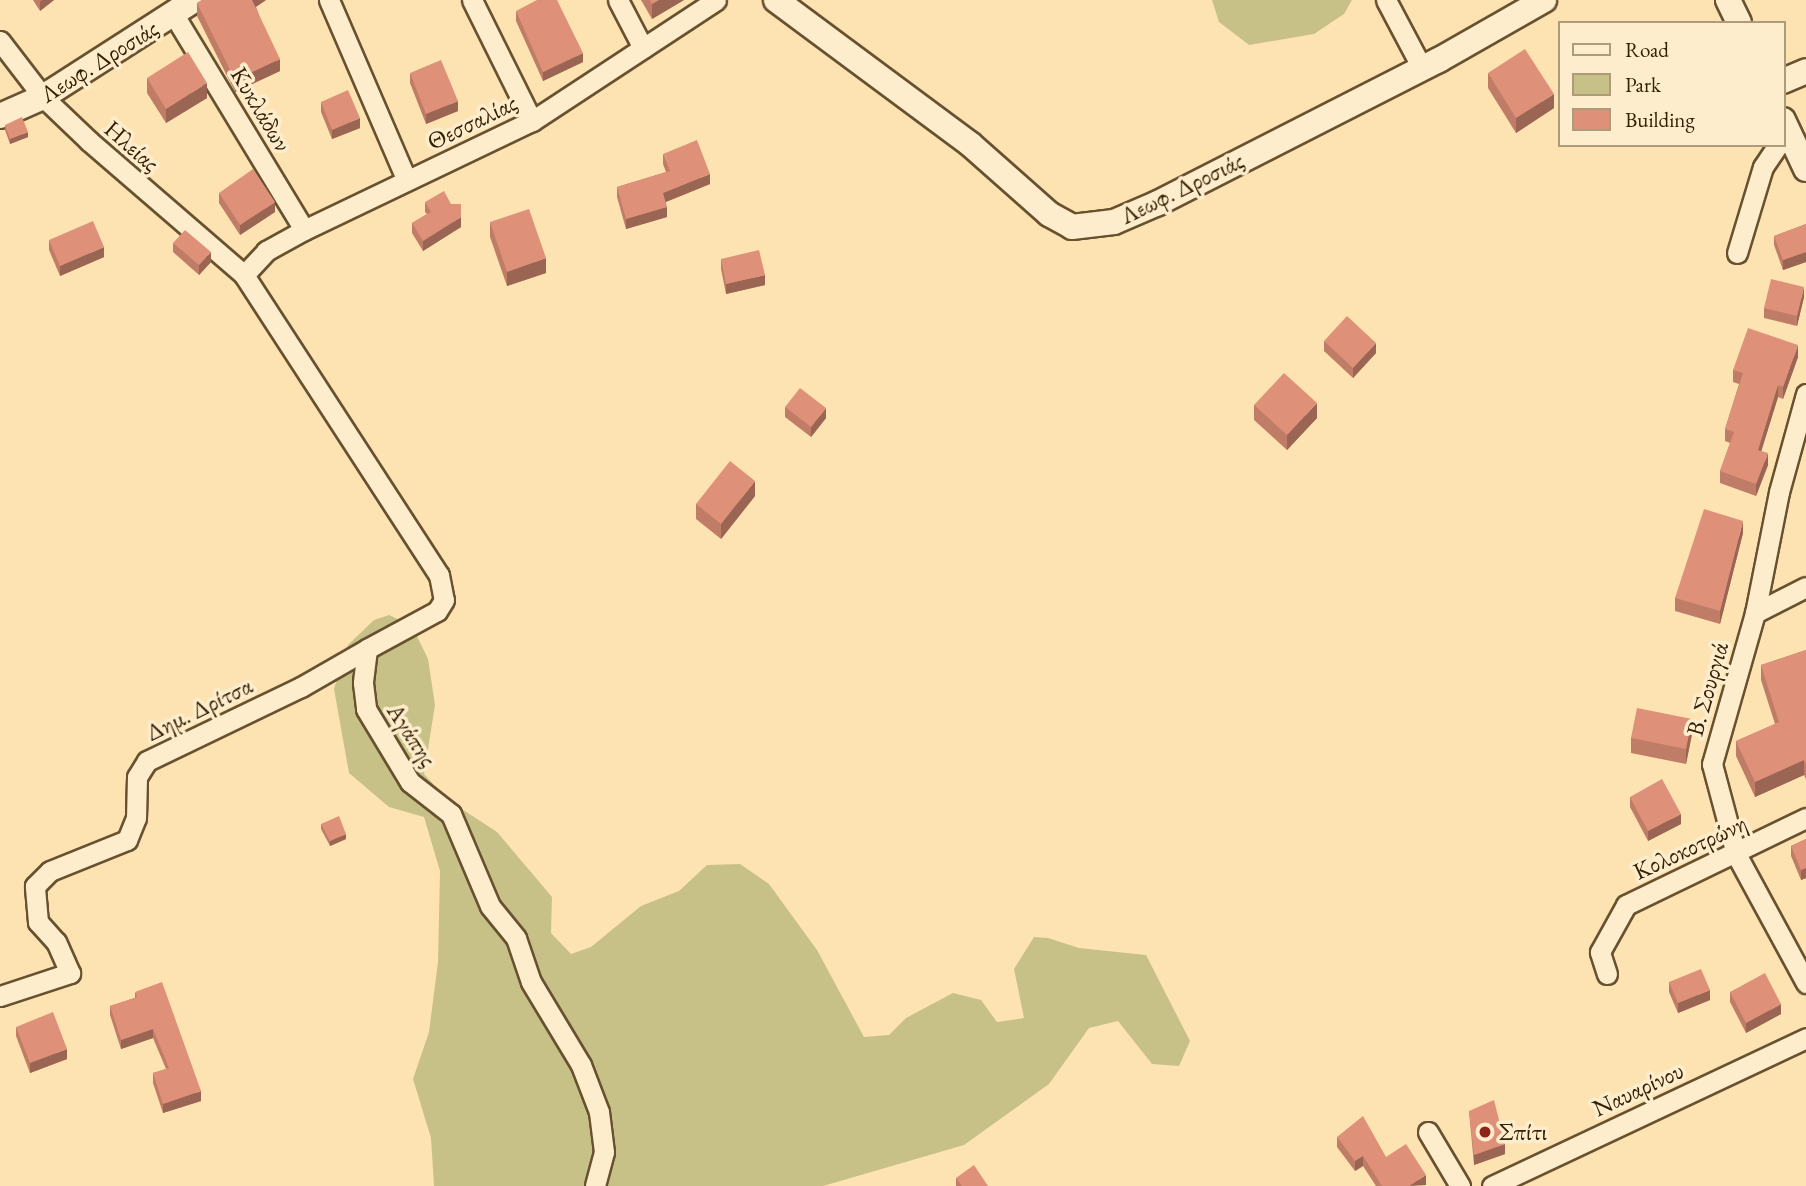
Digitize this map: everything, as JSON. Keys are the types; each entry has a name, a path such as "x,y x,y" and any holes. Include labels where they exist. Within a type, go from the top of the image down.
{"street":[{"name":"Λεωφ. Δροσιάς","path":"0,116 43,97 194,0"},
{"path":"329,0 406,179"},
{"path":"472,0 532,121"},
{"path":"618,0 643,47"},
{"name":"Θεσσαλίας","path":"244,275 266,251 304,230 406,179 482,149 532,121 716,0"},
{"name":"Λεωφ. Δροσιάς","path":"776,0 970,144 1049,214 1072,227 1114,222 1158,202 1422,68 1544,0"},
{"path":"1386,0 1422,68"},
{"path":"1728,0 1738,21"},
{"name":"Κυκλάδων","path":"174,15 304,230"},
{"name":"Ηλείας","path":"0,41 43,97 244,275"},
{"path":"1785,80 1806,71"},
{"path":"1785,137 1806,169"},
{"path":"1737,253 1763,167 1775,147"},
{"path":"244,275 439,575 444,600 438,611 367,649"},
{"name":"Β. Σουργιά","path":"1806,394 1779,492 1755,613 1712,764 1736,854 1806,983"},
{"path":"1755,613 1806,587"},
{"name":"Δημ. Δρίτσα","path":"0,996 70,973 55,942 38,922 35,886 50,871 127,840 136,818 137,776 147,761 301,687 367,649"},
{"name":"Αγάπης","path":"367,649 363,682 366,709 410,782 451,814 473,873 490,906 516,938 531,982 580,1065 599,1112 604,1152 595,1186"},
{"name":"Κολοκοτρώνη","path":"1607,974 1600,952 1626,905 1806,818"},
{"name":"Ναυαρίνου","path":"1492,1186 1806,1038"},
{"path":"1428,1132 1460,1186"}],"green space":[{"path":"1212,0 1352,0 1344,14 1314,34 1249,45 1219,22"},
{"path":"389,615 412,626 428,659 435,705 424,774 448,800 497,832 552,897 551,933 571,954 591,947 641,906 679,891 707,865 740,864 769,884 817,950 864,1037 889,1035 906,1018 953,993 981,1000 997,1022 1024,1018 1014,969 1034,937 1048,938 1079,948 1146,955 1190,1041 1179,1066 1152,1064 1118,1021 1089,1028 1049,1084 964,1145 823,1186 434,1186 431,1138 413,1079 429,1032 438,962 440,871 424,817 389,807 349,773 334,689 348,645 374,620"}],"building":[{"path":"202,0 252,0 280,59 235,80 197,3"},
{"path":"537,0 557,0 583,53 543,72 516,11"},
{"path":"1525,49 1554,94 1516,118 1488,73"},
{"path":"188,52 207,83 166,109 147,78"},
{"path":"441,60 458,101 426,114 410,73"},
{"path":"348,90 360,118 332,130 321,102"},
{"path":"22,117 28,132 10,139 5,125"},
{"path":"697,140 710,174 663,193 667,207 626,219 617,187 670,171 663,154"},
{"path":"253,169 275,202 240,225 219,193"},
{"path":"444,191 451,204 461,204 461,217 423,241 412,223 431,212 425,202"},
{"path":"529,209 546,258 507,272 490,222"},
{"path":"93,221 104,247 60,266 49,240"},
{"path":"1806,224 1806,252 1783,260 1774,236"},
{"path":"185,230 211,252 199,265 173,243"},
{"path":"759,250 765,275 726,284 721,259"},
{"path":"1771,279 1804,287 1797,316 1764,308"},
{"path":"1347,316 1376,343 1353,368 1324,341"},
{"path":"1748,328 1798,345 1783,387 1778,385 1758,450 1768,453 1756,484 1720,471 1734,432 1725,429 1743,373 1733,370"},
{"path":"1284,373 1317,403 1287,435 1254,405"},
{"path":"800,388 826,408 811,427 785,407"},
{"path":"730,461 755,481 721,524 696,504"},
{"path":"1704,509 1743,521 1720,611 1675,598"},
{"path":"1806,650 1806,764 1804,760 1755,782 1736,741 1779,722 1761,665"},
{"path":"1637,708 1692,719 1686,749 1631,738"},
{"path":"1662,779 1681,814 1648,831 1630,797"},
{"path":"339,816 346,834 330,841 321,824"},
{"path":"1806,839 1806,868 1801,870 1791,846"},
{"path":"1701,969 1710,990 1678,1003 1669,982"},
{"path":"1765,973 1781,1004 1746,1023 1730,992"},
{"path":"162,982 201,1091 163,1104 153,1073 169,1068 153,1029 121,1040 110,1006 137,997 135,992"},
{"path":"53,1012 67,1049 30,1063 16,1027"},
{"name":"Σπίτι","path":"1494,1100 1505,1144 1474,1155 1469,1111"},
{"path":"1363,1116 1386,1157 1406,1144 1426,1175 1409,1186 1382,1186 1363,1156 1355,1161 1337,1137"},
{"path":"974,1165 988,1186 962,1186 956,1178"}],"place":[{"name":"Σπίτι","path":"1485,1132"}]}
